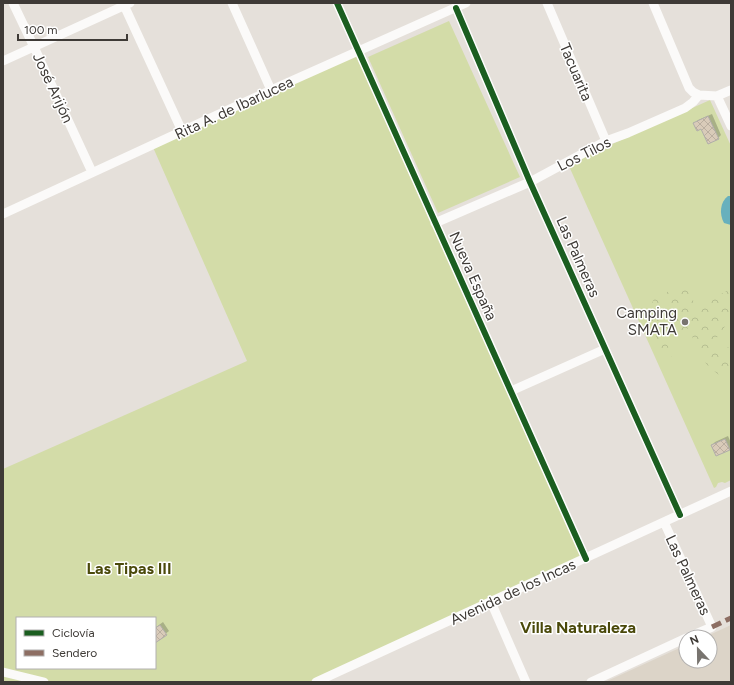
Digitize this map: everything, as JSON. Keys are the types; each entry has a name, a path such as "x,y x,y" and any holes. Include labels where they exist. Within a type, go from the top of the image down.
{"street":[{"name":"José Arijón","path":"13,3 92,172"},
{"path":"232,3 271,90"},
{"name":"Nueva España","path":"337,3 586,559"},
{"name":"Rita A. de Ibarlucea","path":"3,214 271,90 466,3"},
{"name":"Tacuarita","path":"546,3 606,142"},
{"path":"652,3 692,92 699,95 717,96 731,90"},
{"path":"3,61 126,4 182,131"},
{"name":"Las Palmeras","path":"456,8 530,182 680,515"},
{"name":"Los Tilos","path":"435,223 530,182 606,142 685,108 699,95"},
{"path":"717,96 731,126"},
{"path":"511,391 605,349"},
{"name":"Avenida de los Incas","path":"316,682 731,491"},
{"name":"Las Palmeras","path":"664,522 712,627 707,629"},
{"path":"492,602 526,682"},
{"path":"590,682 678,642"},
{"path":"3,672 44,682"}],"shaded area":[{"path":"731,625 731,682 605,682 678,649 678,669 718,669 718,631"}],"green space":[{"path":"449,21 520,177 438,213 368,57"},
{"path":"358,52 586,559 316,682 3,682 3,469 247,361 152,145"},
{"name":"Camping SMATA","path":"710,100 731,146 731,480 725,483 718,483 714,488 568,164"},
{"path":"684,283 696,306 731,289 731,324 726,325 716,339 717,352 731,346 731,377 724,379 709,367 699,355 689,328 665,338 673,361 668,362 646,315 654,299"}],"water":[{"path":"728,196 731,196 731,225 724,223 721,212 723,201"}],"building":[{"path":"708,116 719,139 708,144 701,129 697,131 693,123"},
{"path":"725,439 730,450 716,456 711,445"},
{"path":"160,625 167,635 156,642 156,627"}],"marked path":[{"path":"712,627 731,618"}],"cycle path":[{"path":"337,3 586,559"},
{"path":"456,8 530,182 680,515"}],"place":[{"name":"Camping SMATA","path":"685,322"}],"district":[{"name":"Las Tipas III","path":"129,568"},
{"name":"Villa Naturaleza","path":"578,627"}]}
